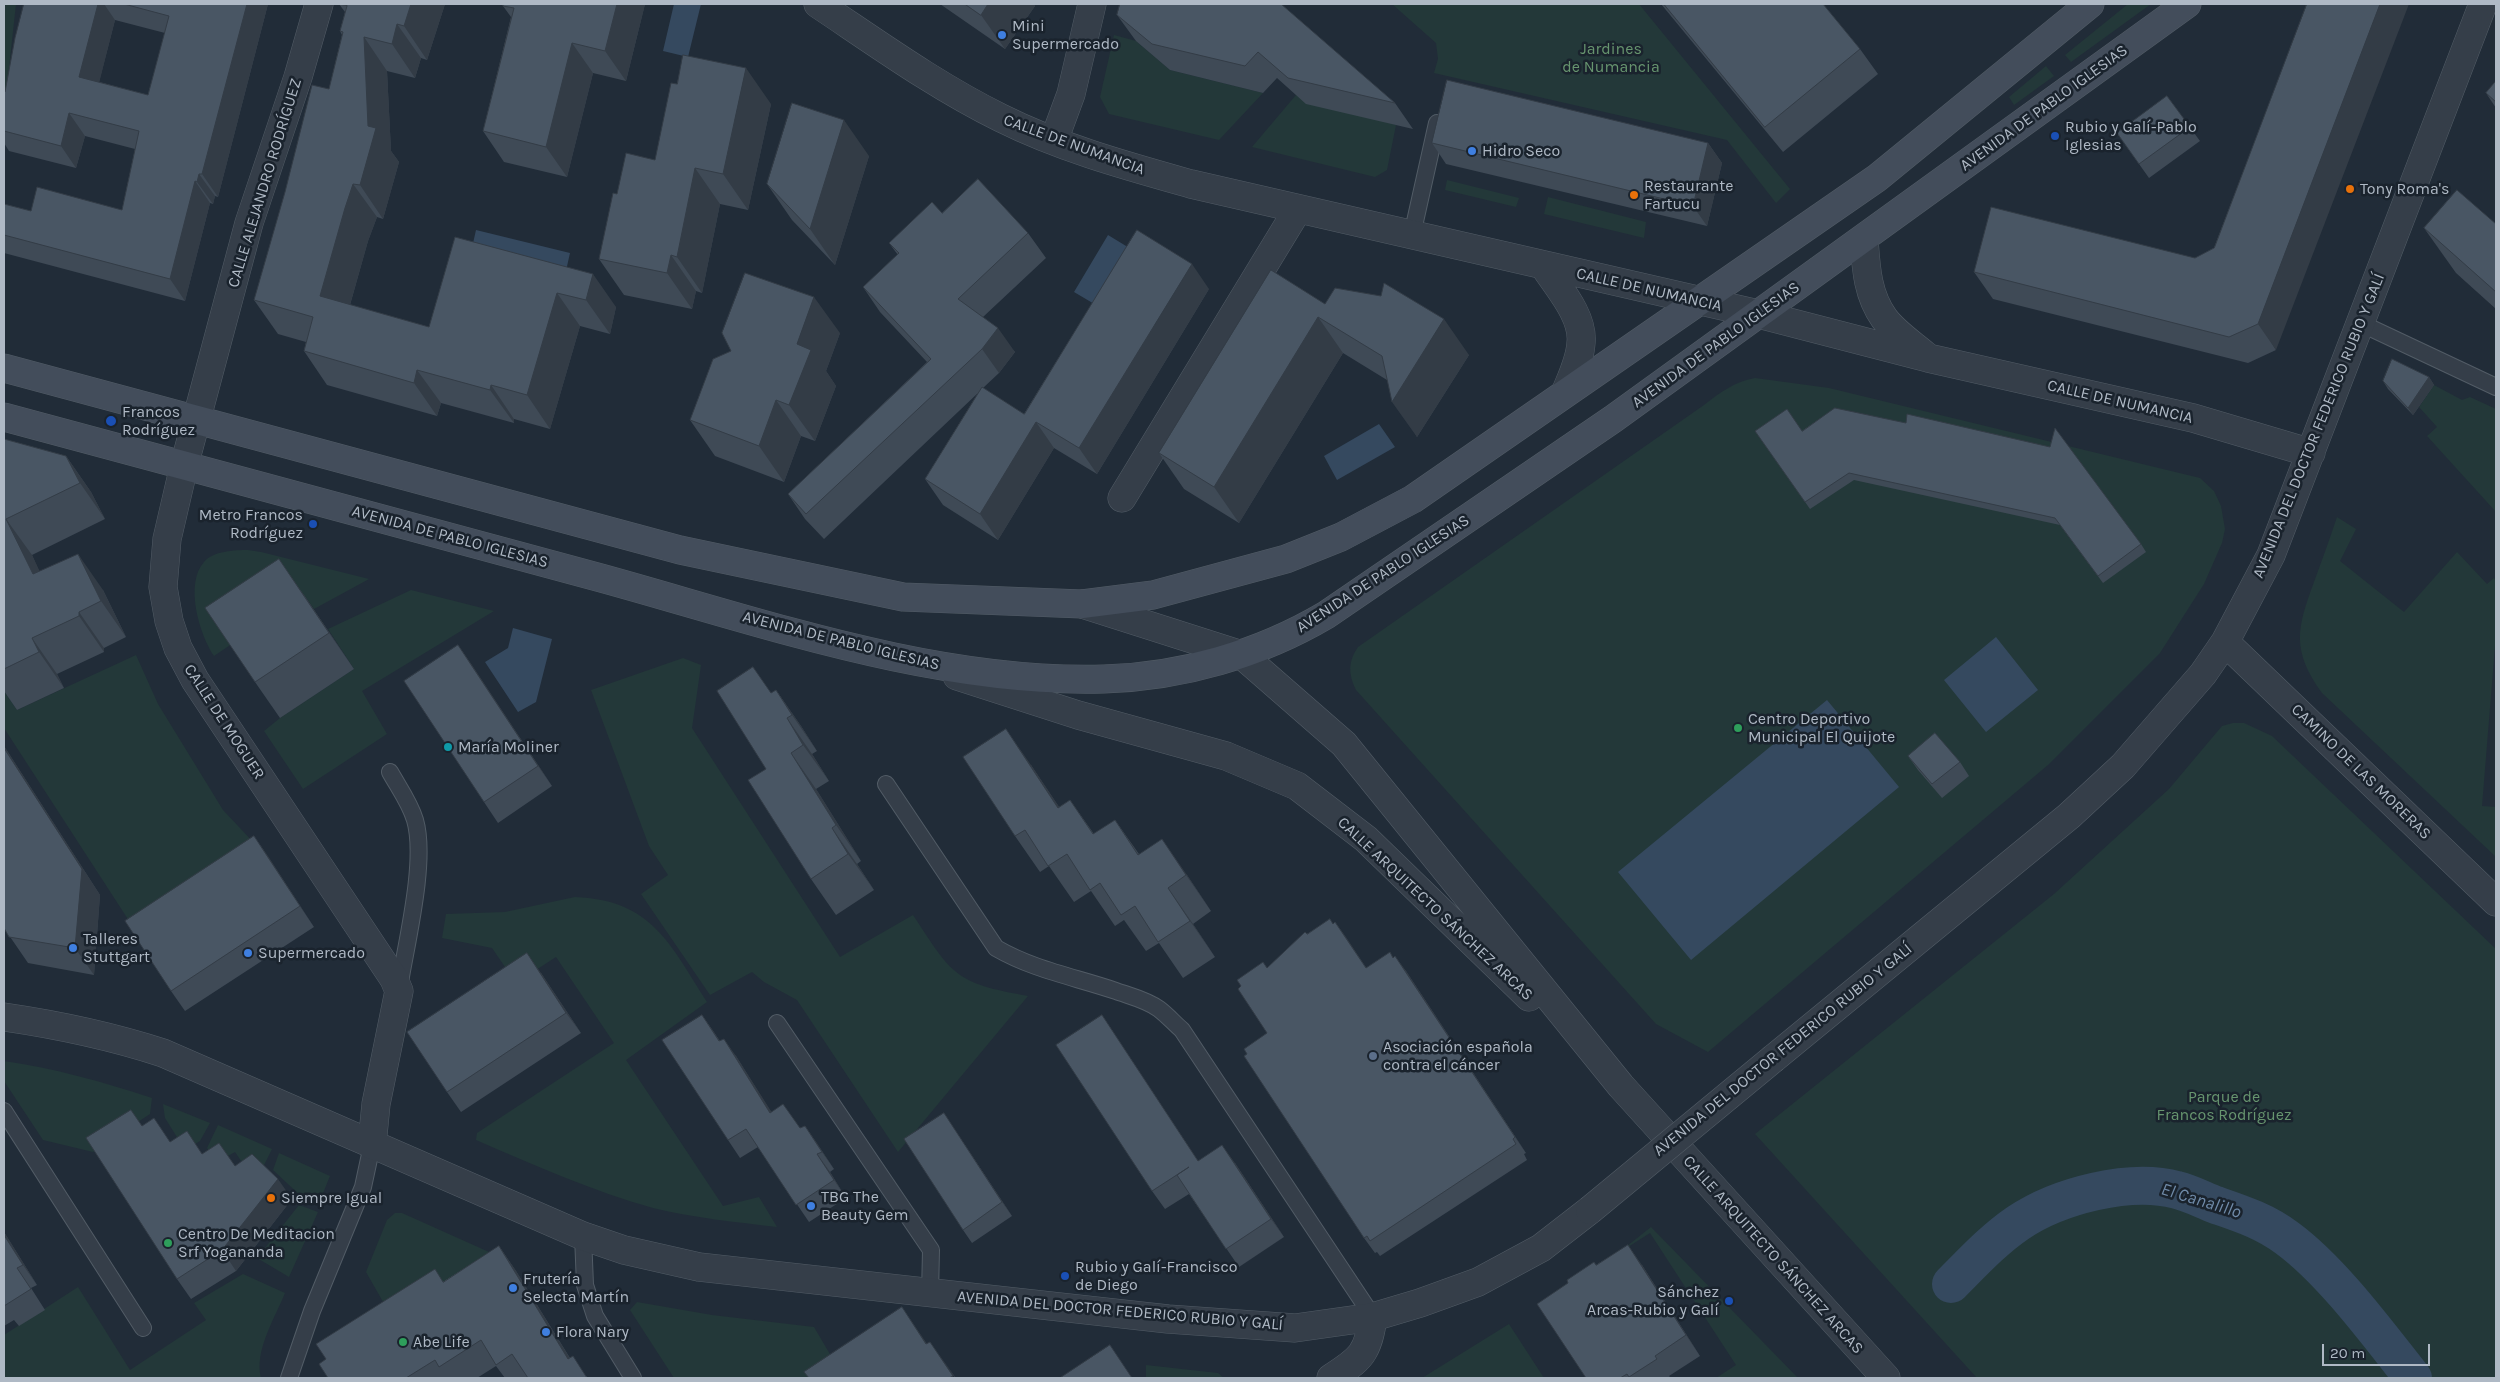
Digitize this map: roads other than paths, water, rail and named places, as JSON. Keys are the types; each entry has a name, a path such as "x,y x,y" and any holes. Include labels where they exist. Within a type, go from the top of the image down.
{"street":[{"name":"CALLE ALEJANDRO RODRÍGUEZ","path":"196,421 249,223 298,77 319,4"},
{"name":"CALLE DE NUMANCIA","path":"818,4 941,86 1003,119 1110,161 1172,179 1298,209 1697,302 1758,314 1928,358 2193,418 2310,454"},
{"path":"1054,140 1071,94 1092,4"},
{"path":"4,368 680,550 903,597 1082,604 1153,595 1205,583 1286,559 1341,537 1413,499 1566,391 1877,178 2090,4"},
{"name":"AVENIDA DE PABLO IGLESIAS","path":"4,417 777,627 916,662 996,673 1103,679 1138,677 1242,655 1299,631 1326,615 1613,419 2187,4"},
{"name":"AVENIDA DEL DOCTOR FEDERICO RUBIO Y GALÍ","path":"4,1017 69,1026 163,1053 583,1236 624,1250 699,1267 1168,1319 1296,1328 1373,1317 1420,1304 1478,1282 1541,1248 1590,1210 2069,816 2123,766 2180,702 2225,642 2271,555 2483,4"},
{"path":"1122,498 1298,209"},
{"name":"CALLE DE NUMANCIA","path":"1864,239 1867,277 1876,303 1885,319 1928,358"},
{"name":"CALLE DE NUMANCIA","path":"1544,266 1575,316 1582,340 1579,356 1566,391"},
{"name":"CALLE DE MOGUER","path":"196,421 184,466 164,562 163,587 169,621 178,648 195,680 394,979 399,991"},
{"name":"CALLE ARQUITECTO SÁNCHEZ ARCAS","path":"1082,604 1242,655 1344,744 1621,1086 1886,1378"},
{"name":"CAMINO DE LAS MORERAS","path":"2225,642 2496,902"},
{"name":"CALLE ARQUITECTO SÁNCHEZ ARCAS","path":"916,662 1078,715 1226,756 1297,786 1366,839 1621,1086"},
{"path":"372,1145 376,1104 399,991"},
{"path":"1331,1378 1352,1365 1369,1343 1373,1317"}],"lane":[{"path":"1412,236 1440,111"},
{"path":"2360,323 2496,388"},
{"path":"390,772 410,805 416,822 418,842 418,871 399,991"},
{"path":"886,784 996,948 1016,960 1038,968 1088,981 1136,998 1158,1008 1182,1030 1373,1317"},
{"path":"778,1023 931,1250 930,1294"},
{"path":"4,1111 143,1328"},
{"path":"289,1378 312,1311 363,1187 372,1145"},
{"path":"583,1236 585,1286 595,1316 633,1378"}],"water":[{"path":"674,4 701,4 688,57 663,51"},
{"path":"476,230 570,253 563,284 469,261"},
{"path":"1108,235 1131,249 1096,305 1074,292"},
{"path":"1379,424 1395,447 1337,480 1324,456"},
{"path":"513,628 552,639 536,702 518,712 485,662 508,648"},
{"path":"1996,637 2038,690 1986,732 1944,680"},
{"path":"1827,700 1899,787 1691,960 1618,872"}],"waterway":[{"name":"El Canalillo","path":"1951,1284 1983,1252 2018,1223 2034,1213 2053,1205 2073,1197 2117,1188 2138,1186 2177,1190 2253,1218 2287,1238 2337,1285 2370,1323 2413,1378"}],"place":[{"name":"Mini Supermercado","path":"1002,35"},
{"name":"Rubio y Galí-Pablo Iglesias","path":"2055,136"},
{"name":"Hidro Seco","path":"1472,151"},
{"name":"Tony Roma's","path":"2350,189"},
{"name":"Restaurante Fartucu","path":"1634,195"},
{"name":"Francos Rodríguez","path":"111,421"},
{"name":"Metro Francos Rodríguez","path":"313,524"},
{"name":"Centro Deportivo Municipal El Quijote","path":"1738,728"},
{"name":"María Moliner","path":"448,747"},
{"name":"Talleres Stuttgart","path":"73,948"},
{"name":"Supermercado","path":"248,953"},
{"name":"Asociación española contra el cáncer","path":"1373,1056"},
{"name":"Siempre Igual","path":"271,1198"},
{"name":"TBG The Beauty Gem","path":"811,1206"},
{"name":"Centro De Meditacion Srf Yogananda","path":"168,1243"},
{"name":"Rubio y Galí-Francisco de Diego","path":"1065,1276"},
{"name":"Frutería Selecta Martín","path":"513,1288"},
{"name":"Sánchez Arcas-Rubio y Galí","path":"1729,1301"},
{"name":"Flora Nary","path":"546,1332"},
{"name":"Abe Life","path":"403,1342"}],"park label":[{"name":"Jardines de Numancia","path":"1611,58"},
{"name":"Parque de Francos Rodríguez","path":"2224,1106"}]}
